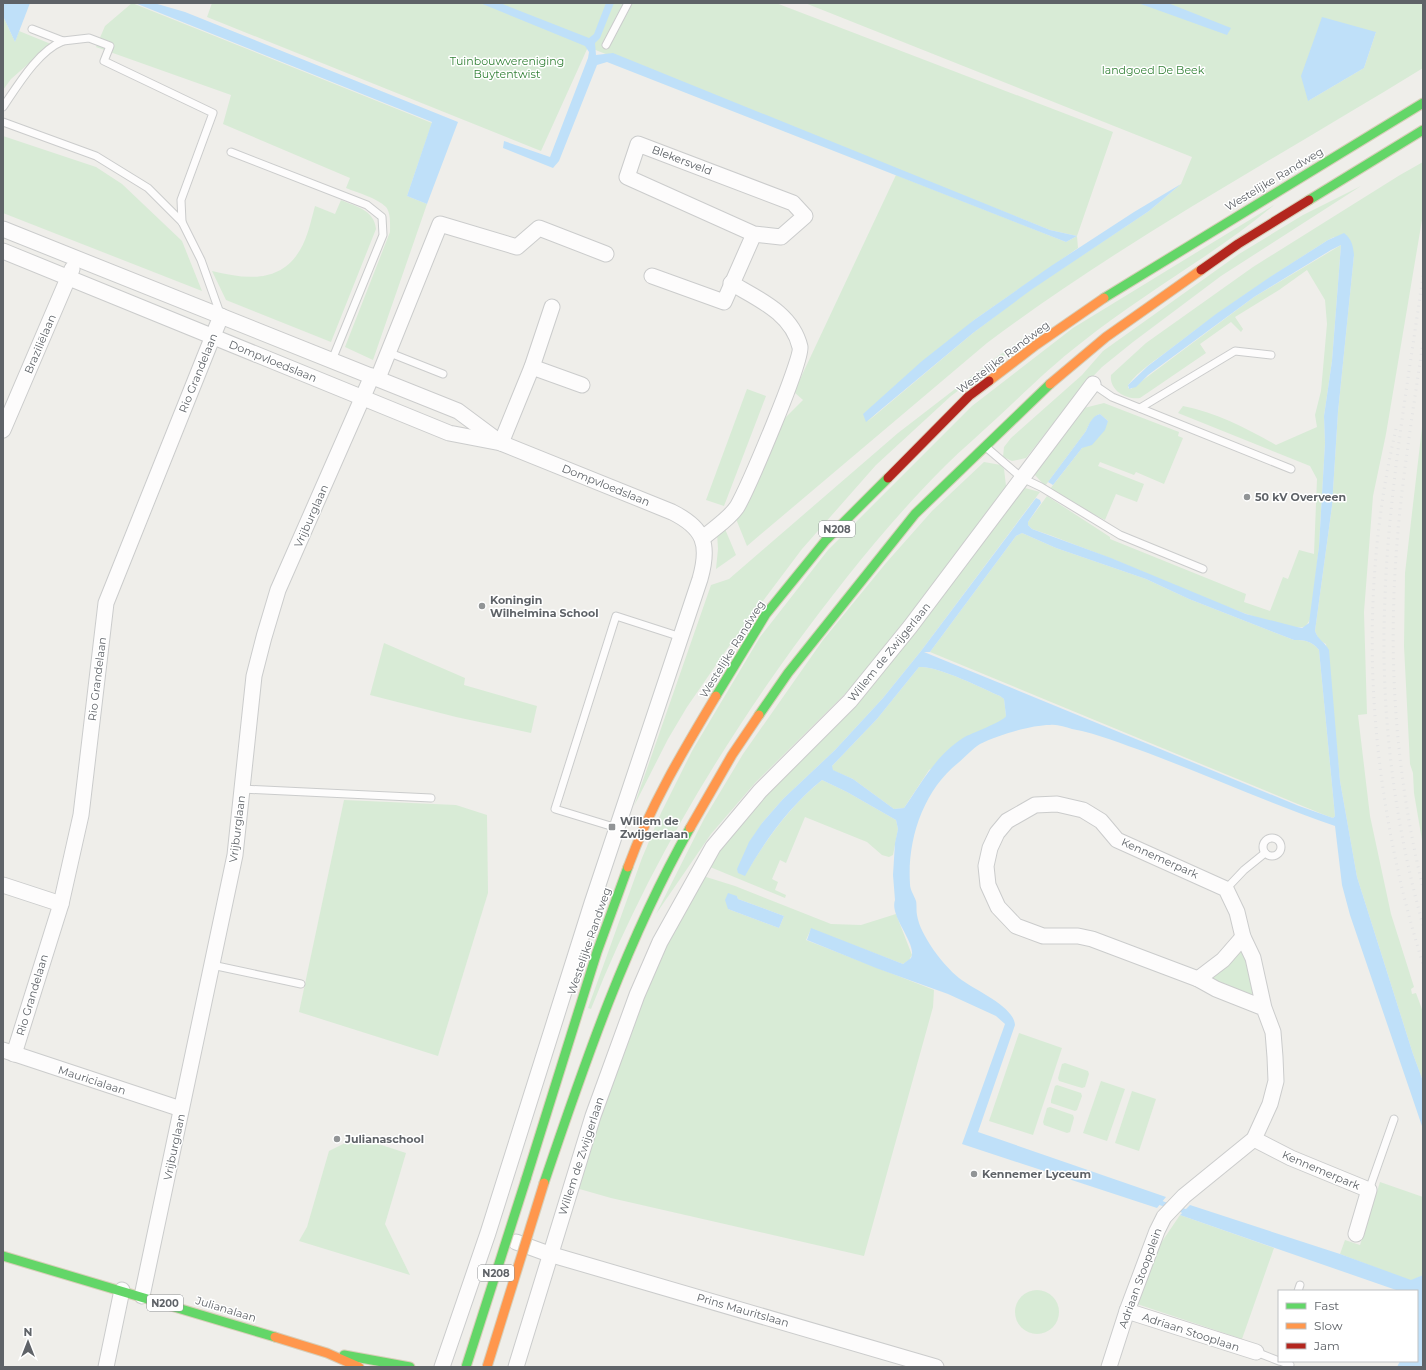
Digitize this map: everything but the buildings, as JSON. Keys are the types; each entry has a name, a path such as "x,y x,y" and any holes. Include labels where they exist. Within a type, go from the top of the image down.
{"main road":[{"name":"Westelijke Randweg","path":"466,1367 597,952 630,862 654,805 695,730 766,614 826,540 969,396 1036,345 1118,289 1423,103"},
{"name":"N208","path":"487,1367 544,1183 581,1074 626,959 676,853 732,755 788,673 856,585 915,514 984,445 1050,384 1106,337 1238,244 1423,130"},
{"name":"Julianalaan","path":"3,1256 122,1290 327,1353 359,1367"},
{"name":"Julianalaan","path":"327,1353 410,1367"}],"street":[{"name":"Blekersveld","path":"638,144 793,203 806,216 781,237 754,234 627,177 638,144"},
{"path":"375,377 390,353 440,224 517,247 539,228 606,254"},
{"name":"Dompvloedslaan","path":"3,229 458,411 501,443"},
{"path":"652,276 724,302 731,283 754,234"},
{"name":"Dompvloedslaan","path":"3,251 449,433 501,443 672,512 695,527 703,538"},
{"name":"Braziliëlaan","path":"3,430 77,258"},
{"path":"442,1367 488,1233 704,564 703,538 736,508 787,395 801,348 794,329 777,310 731,283"},
{"path":"501,443 532,367 552,307"},
{"name":"Rio Grandelaan","path":"8,1052 61,904 81,815 106,603 221,316"},
{"path":"532,367 582,385"},
{"name":"Vrijburglaan","path":"142,1296 235,855 254,676 278,590 363,398 375,377"},
{"name":"Willem de Zwijgerlaan","path":"516,1367 549,1254 593,1116 637,995 660,942 712,847 760,791 850,701 910,627 1093,384"},
{"name":"Kennemerpark","path":"1226,889 1117,840 1101,821 1083,810 1057,804 1035,805 1007,821 997,833 990,848 986,866 988,885 998,907 1016,926 1043,936 1078,936 1092,939 1198,979 1216,990 1264,1008"},
{"path":"3,884 61,904"},
{"path":"1226,889 1237,912 1243,937 1253,958 1264,1008 1273,1032 1276,1081 1270,1104 1254,1139"},
{"path":"1198,979 1223,960 1243,937"},
{"name":"Mauricialaan","path":"8,1052 181,1110"},
{"name":"Kennemerpark","path":"1254,1139 1291,1158 1369,1190 1356,1234"},
{"name":"Adriaan Stoopplein","path":"1109,1367 1127,1311 1157,1231 1164,1217 1184,1196 1254,1139"},
{"name":"Prins Mauritslaan","path":"488,1233 549,1254 936,1367"},
{"path":"106,1367 122,1290"},
{"name":"Adriaan Stooplaan","path":"1127,1311 1256,1352"}],"lane":[{"path":"606,45 628,3"},
{"path":"32,29 63,41"},
{"path":"3,107 29,70 55,44 63,41 89,38 110,46 104,61 213,113 181,200 182,222"},
{"path":"3,122 96,156 148,188 182,222 201,260 221,316"},
{"path":"231,152 367,206 382,217 383,235 332,360"},
{"path":"1140,408 1235,351 1271,355"},
{"path":"390,353 443,374"},
{"path":"1093,384 1112,397 1291,470"},
{"path":"984,445 1022,478 1041,487 1120,535 1203,569"},
{"path":"618,828 556,809 616,616 681,637"},
{"path":"242,789 431,798"},
{"path":"1226,889 1244,870 1265,853"},
{"path":"212,965 301,984"},
{"path":"1369,1190 1394,1119"},
{"path":"1256,1352 1278,1359"},
{"path":"1284,1362 1290,1365"}],"green space":[{"path":"132,3 432,123 407,196 427,204 373,360 345,347 390,232 389,216 386,207 373,198 346,188 350,178 223,124 231,95 96,47 105,26"},
{"name":"Tuinbouwvereniging Buytentwist","path":"212,3 776,3 1113,132 1077,236 1050,230 588,47 541,151 207,17"},
{"name":"landgoed De Beek","path":"805,3 1423,3 1423,68 1147,234 1039,305 987,343 747,546 736,519 776,427 803,400 794,392 896,175 1066,242 1077,236 1078,248 974,320 867,422 973,333 1030,290 1149,211 1181,184 1192,157","holes":["1376,32 1364,68 1308,101"]},
{"path":"3,16 15,42 19,31 51,44 11,79 3,90"},
{"path":"3,136 96,167 122,184 182,241 202,291 3,213"},
{"path":"1423,162 1423,214 1386,434 1373,496 1364,612 1367,714 1358,715 1370,816 1391,914 1414,987 1411,989 1412,994 1416,993 1423,1012 1423,1081 1413,1054 1357,877 1340,781 1326,644 1319,640 1315,631 1332,506 1338,412 1354,255 1334,237 1328,240 1227,307 1147,366 1128,385 1128,388 1131,389 1254,297 1341,245 1332,361 1324,416 1325,443 1319,546 1311,618 1306,626 1293,627 1243,613 1112,559 1032,529 1028,525 1028,522 1047,496 1110,537 1110,539 1246,594 1244,602 1270,611 1283,577 1288,579 1299,550 1314,554 1317,479 1310,466 1178,413 1183,406 1196,409 1242,427 1276,445 1317,427 1315,415 1321,391 1327,324 1325,300 1307,270 1279,290 1235,317 1243,329 1241,332 1231,322 1200,344 1206,353 1140,398 1124,396 1120,393 1113,385 1111,375 1146,343 1253,267"},
{"path":"1361,186 1221,276 1102,367 1079,391 1026,458 1012,461 1003,457 1004,447 1011,438 1082,375 1103,351 1239,254 1303,215"},
{"path":"341,200 359,207 368,213 375,223 376,229 331,342 226,300 212,271 249,277 272,274 282,269 292,261 303,245 315,206 335,214"},
{"path":"1274,205 1251,224 1105,325 1059,361 951,460 924,487 885,531 847,577 793,648 763,690 707,777 656,868 611,961 591,1009 588,1008 642,858 661,813 692,751 760,637 828,550 972,406 1073,328"},
{"path":"1033,331 1001,359 951,396 876,465 802,549 727,649 687,707 668,739 634,806 711,585 729,579 898,433"},
{"path":"747,389 766,396 724,506 706,500"},
{"path":"1104,403 1179,432 1178,436 1183,438 1164,484 1136,472 1134,475 1100,462 1098,466 1144,484 1137,502 1116,494 1105,520 1081,508 1050,489 1082,448 1108,421 1100,414 1095,417 1088,426 1086,431 1045,486 1035,475 1034,469 1084,408"},
{"path":"1423,419 1423,846 1414,793 1413,773 1410,764 1404,646 1405,573"},
{"path":"984,462 1001,465 1004,469 1006,486 901,628 863,676 755,783 711,834 656,914 704,819 743,754 823,640 886,563 932,511"},
{"path":"1025,488 1040,492 921,651 883,698 835,750 783,799 762,823 745,875 779,824 799,801 822,780 847,792 896,820 898,829 893,855 889,857 882,855 867,842 805,817 786,863 780,860 772,879 778,882 775,890 786,895 785,898 710,867 713,857 1019,490"},
{"path":"725,529 736,555 716,569 718,549 717,533"},
{"path":"1022,533 1056,548 1146,579 1189,599 1294,640 1302,640 1314,645 1319,650 1335,816 1333,818 1322,814 930,652 1016,536"},
{"path":"384,643 465,678 464,685 537,706 531,733 456,717 370,695"},
{"path":"919,667 927,667 947,673 1000,696 1004,699 1006,716 1005,719 929,770 904,808 894,809 853,779 832,770 832,766 877,719"},
{"path":"344,800 456,805 487,815 488,893 438,1056 299,1012"},
{"path":"703,876 735,886 831,924 861,925 896,914 912,955 909,960 903,964 811,929 806,940 934,990 933,1007 864,1256 611,1198 576,1188 655,958","holes":["737,896 738,899 784,916 779,928 728,909"]},
{"path":"1239,950 1246,952 1254,997 1211,981 1211,975"},
{"path":"1019,1033 1062,1048 1033,1135 989,1121"},
{"path":"1065,1063 1088,1071 1089,1074 1085,1087 1082,1088 1059,1081 1058,1078 1062,1064"},
{"path":"1101,1081 1125,1089 1107,1141 1083,1133"},
{"path":"1057,1085 1081,1093 1082,1096 1077,1110 1075,1111 1051,1103 1055,1086"},
{"path":"1132,1091 1156,1099 1139,1151 1115,1143"},
{"path":"1050,1107 1073,1115 1074,1118 1070,1132 1067,1133 1044,1125 1043,1122 1047,1108"},
{"path":"357,1137 406,1153 385,1224 410,1275 299,1241 307,1227 329,1151"},
{"path":"1380,1182 1423,1197 1423,1275 1411,1281 1340,1254 1345,1240 1360,1245"},
{"path":"1180,1215 1274,1248 1242,1339 1137,1304 1161,1243"},
{"path":"1037,1290 1049,1294 1055,1300 1059,1312 1055,1324 1049,1330 1037,1334 1025,1330 1019,1324 1015,1312 1019,1300 1025,1294"}],"water":[{"path":"3,3 30,3 15,42 3,16"},
{"path":"135,3 154,3 185,12 458,122 427,204 407,196 432,122"},
{"path":"480,3 500,3 589,38 594,34 606,3 614,3 600,38 595,43 596,55 613,53 1050,230 1077,236 1066,242 607,62 597,65 559,161 553,168 503,148 504,141 550,157 589,52 585,46"},
{"path":"1138,3 1168,3 1231,28 1227,35"},
{"path":"1322,17 1376,32 1364,68 1308,101 1301,76"},
{"path":"1181,184 1149,211 1031,290 973,333 866,422 863,414 922,361 974,320 1051,266 1134,212"},
{"path":"1344,233 1352,243 1354,255 1338,412 1332,506 1315,631 1329,650 1340,781 1357,877 1413,1054 1423,1081 1423,1129 1350,915 1342,885 1335,826 1120,743 1061,726 1042,725 1005,734 980,744 946,774 935,788 927,802 920,818 911,850 910,886 916,901 919,923 927,940 939,958 959,978 1008,1011 1013,1018 1015,1025 978,1132 1166,1197 1157,1208 962,1144 1005,1024 996,1016 948,994 876,968 807,940 811,928 903,964 911,958 911,945 899,922 894,907 895,900 893,875 895,843 898,829 896,820 847,792 822,780 799,801 779,824 761,849 745,876 738,873 737,869 749,842 762,823 783,799 835,750 883,698 921,651 1036,498 1040,500 1041,503 1028,522 1028,525 1032,529 1111,558 1246,614 1302,628 1309,623 1319,546 1325,443 1324,416 1332,361 1341,245 1254,297 1148,375 1136,387 1129,389 1128,385 1148,366 1216,314 1328,240","holes":["1022,533 1056,548 1146,579 1189,599 1294,640 1302,640 1314,645 1319,650 1335,816 1333,818 1299,806 924,652 930,652 1016,536","919,667 927,667 947,673 1000,696 1004,699 1006,716 999,721 963,738 953,745 937,761 904,808 894,809 853,779 833,770 832,766 877,719"]},
{"path":"1100,414 1108,421 1105,430 1092,445 1082,448 1053,485 1048,482 1086,431 1091,421"},
{"path":"728,893 737,896 738,899 784,916 779,928 728,909 725,900"},
{"path":"1190,1205 1340,1254 1411,1280 1423,1275 1423,1367 1397,1367 1400,1362 1418,1362 1418,1290 1396,1290 1180,1215"}],"waterway":[{"path":"1155,1201 1190,1213"}],"railway":[{"path":"1423,276 1395,476 1387,556 1384,638 1387,721 1396,803 1423,925"},
{"path":"1423,342 1406,457 1397,544 1393,612 1393,652 1397,731 1407,810 1423,888"},
{"path":"1396,429 1383,495 1375,563 1372,630 1374,698 1380,766 1390,833 1405,899 1423,964"}],"traffic: fast":[{"path":"1104,298 1423,103"},
{"path":"1309,200 1423,130"},
{"path":"759,715 788,673 915,514 1050,384"},
{"path":"716,696 766,614 826,540 888,478"},
{"path":"544,1183 575,1092 627,957 646,913 690,828"},
{"path":"526,1179 597,952 628,867"},
{"path":"466,1367 526,1179"},
{"path":"3,1256 275,1337"},
{"path":"344,1355 410,1367"}],"traffic: slow":[{"path":"1050,384 1106,337 1201,270"},
{"path":"989,381 1036,345 1104,298"},
{"path":"628,867 646,822 679,758 716,696"},
{"path":"690,828 732,755 759,715"},
{"path":"487,1367 544,1183"},
{"path":"275,1337 327,1353 359,1367"}],"traffic: jam":[{"path":"1201,270 1238,244 1309,200"},
{"path":"888,478 969,396 989,381"}],"place":[{"name":"50 kV Overveen","path":"1247,497"},
{"name":"Koningin Wilhelmina School","path":"482,606"},
{"name":"Willem de Zwijgerlaan","path":"612,827"},
{"name":"Julianaschool","path":"337,1139"},
{"name":"Kennemer Lyceum","path":"974,1174"}]}
